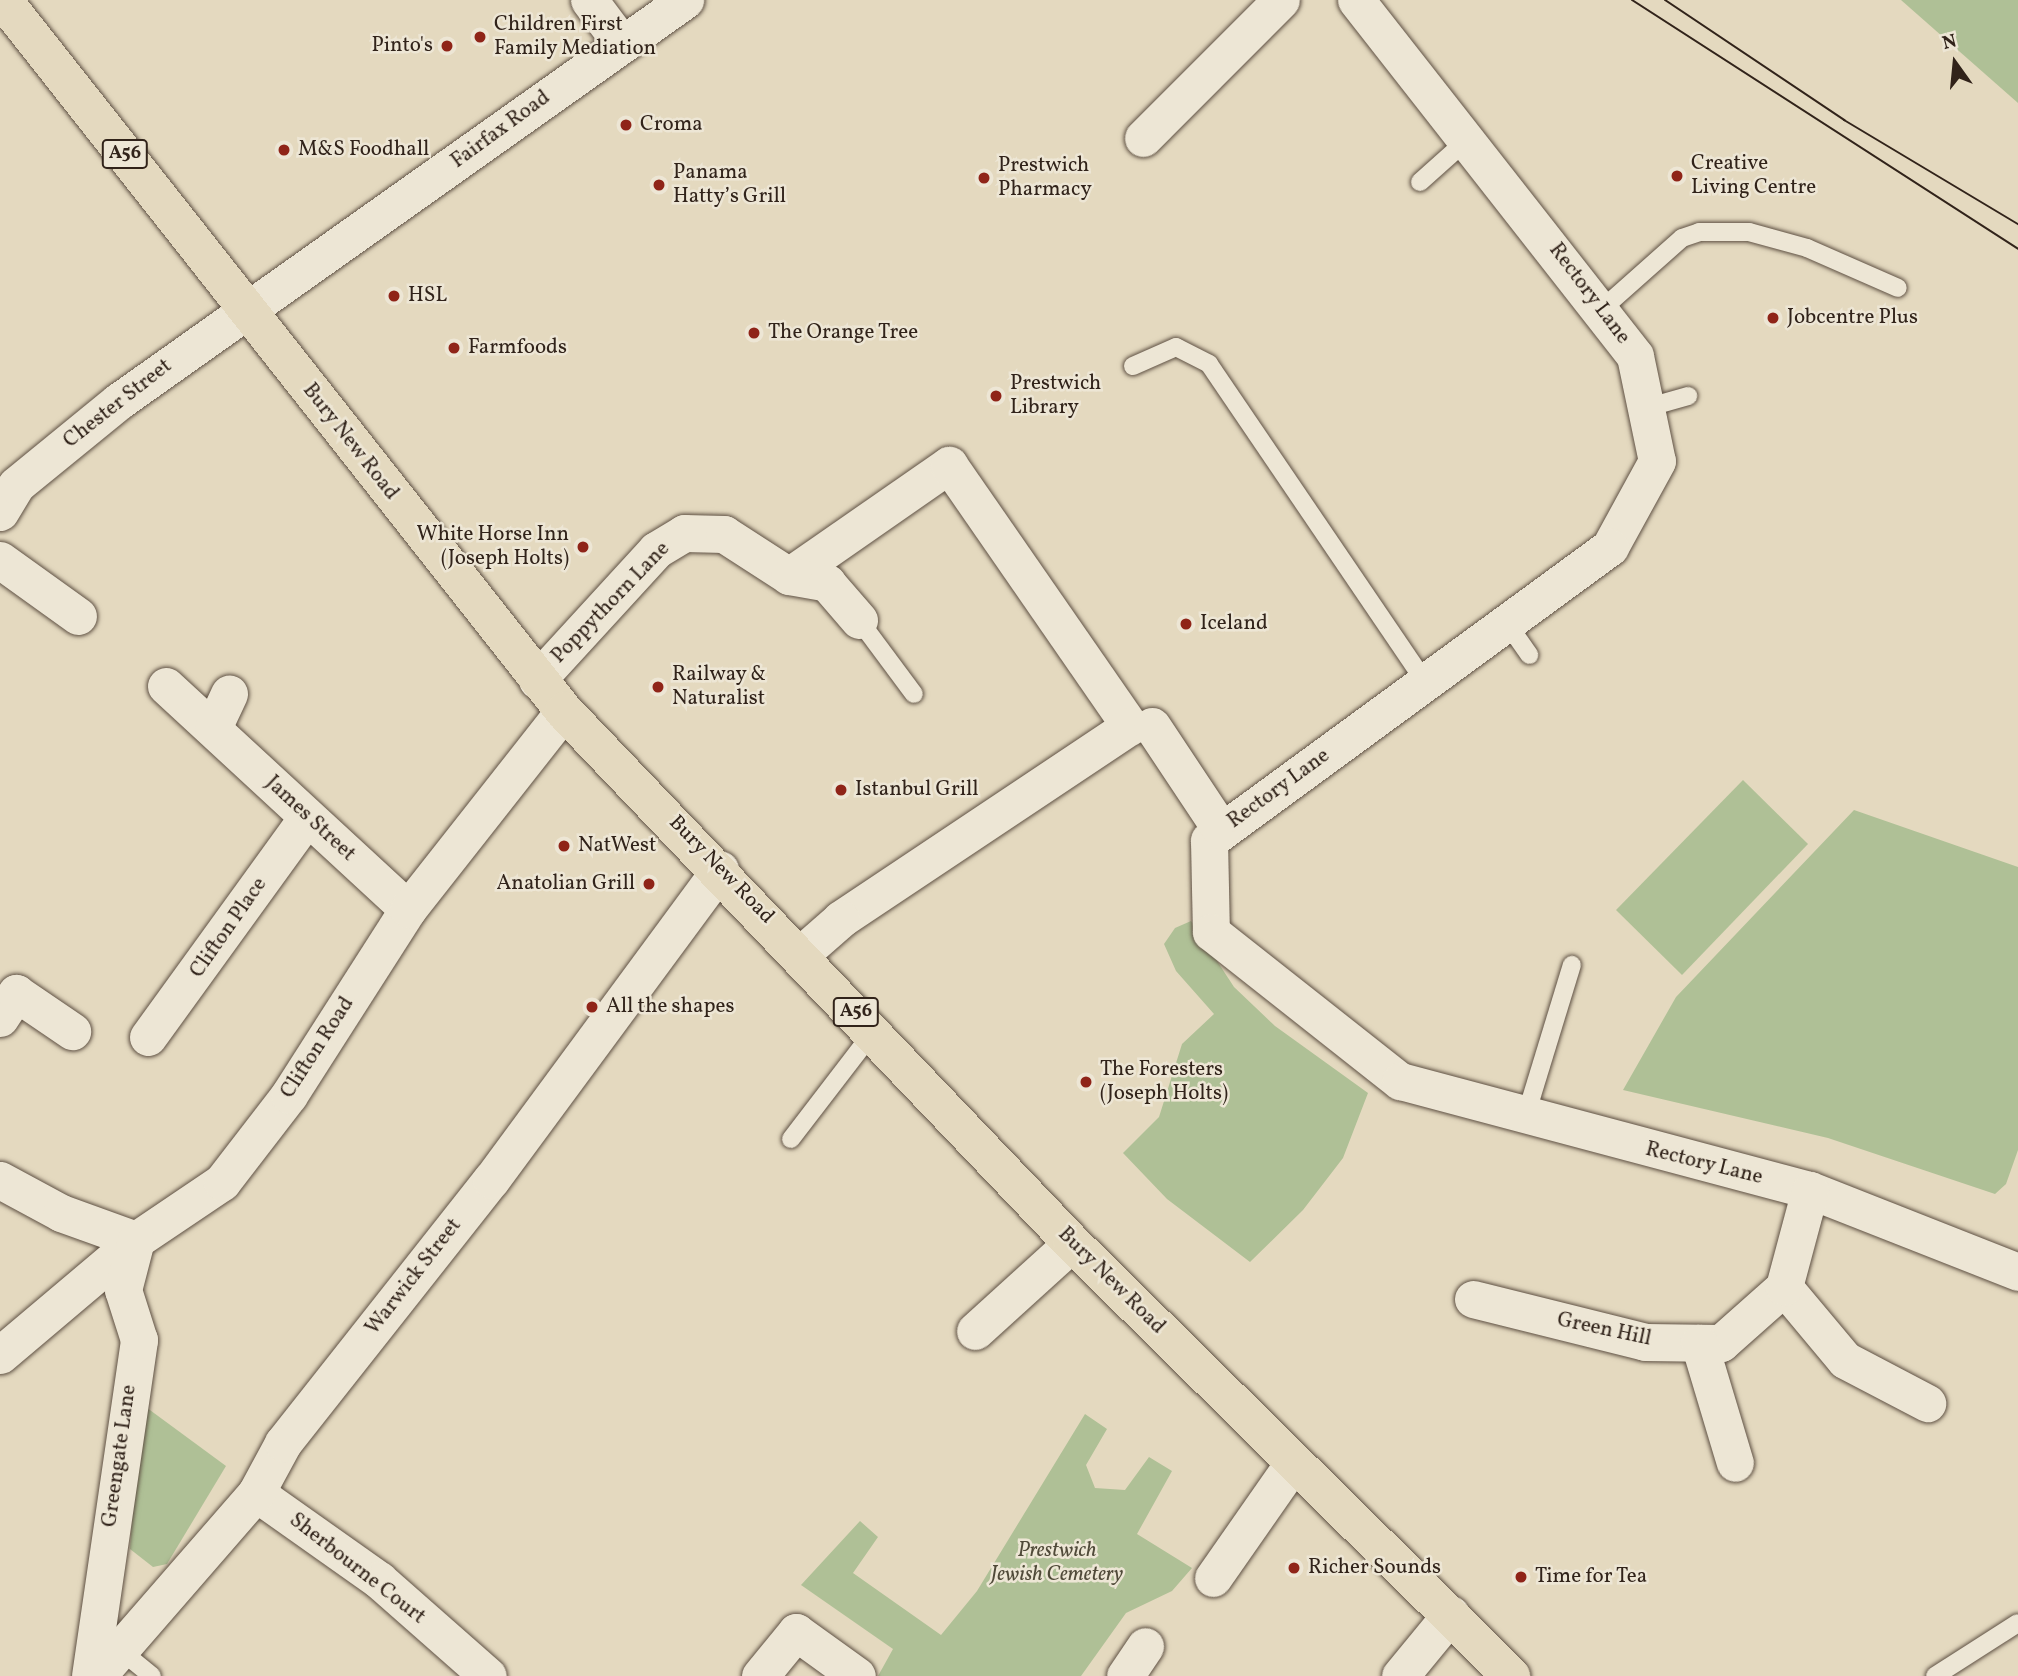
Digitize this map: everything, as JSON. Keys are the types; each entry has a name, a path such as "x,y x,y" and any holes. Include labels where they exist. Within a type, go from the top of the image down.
{"highway":[{"name":"Bury New Road","path":"3,0 247,307 537,681 720,869 1072,1242 1291,1466 1451,1614 1511,1676"}],"street":[{"path":"589,0 622,44"},
{"name":"Fairfax Road","path":"247,307 685,0"},
{"path":"1143,138 1281,0"},
{"name":"Rectory Lane","path":"1359,1 1636,356 1657,461 1610,547 1209,840 1211,932 1400,1081 1810,1190 2018,1272"},
{"name":"Chester Street","path":"0,512 16,485 247,307"},
{"path":"789,576 949,465 1130,726 841,919 801,954"},
{"name":"Poppythorn Lane","path":"537,681 656,550 684,533 724,534 789,576 827,583 859,620"},
{"path":"0,560 78,616"},
{"name":"James Street","path":"166,687 408,909"},
{"path":"213,728 229,693"},
{"name":"Clifton Road","path":"0,1355 136,1240 222,1182 289,1095 408,909 564,711"},
{"path":"1152,726 1221,830"},
{"name":"Clifton Place","path":"148,1037 307,817"},
{"name":"Warwick Street","path":"109,1663 256,1493 283,1443 491,1180 622,996 720,869"},
{"path":"5,994 72,1031"},
{"path":"2,1184 61,1213 136,1240"},
{"path":"1810,1190 1784,1287 1845,1360 1927,1404"},
{"name":"Greengate Lane","path":"90,1676 139,1340 123,1290 136,1240"},
{"path":"975,1331 1072,1242"},
{"name":"Green Hill","path":"1473,1299 1644,1342 1721,1343 1784,1287"},
{"path":"1699,1343 1735,1463"},
{"path":"1213,1578 1291,1466"},
{"name":"Sherbourne Court","path":"256,1493 379,1580 488,1676"},
{"path":"1401,1676 1451,1614"},
{"path":"760,1676 796,1632 857,1676"},
{"path":"1125,1676 1145,1646"}],"lane":[{"path":"1420,182 1467,139"},
{"path":"1601,310 1682,238 1720,230 1807,248 1898,288"},
{"path":"1133,366 1176,347 1209,364 1426,683"},
{"path":"1646,408 1688,396"},
{"name":"Poppythorn Lane","path":"859,620 914,694"},
{"path":"1507,623 1529,655"},
{"path":"1526,1115 1572,965"},
{"path":"791,1139 874,1031"},
{"path":"1935,1676 2018,1623"},
{"path":"109,1663 152,1676"}],"green space":[{"path":"1901,0 2018,0 2018,103"},
{"path":"1743,780 1808,844 1682,975 1616,910"},
{"path":"1854,810 2018,867 2018,1150 2006,1184 1995,1194 1828,1138 1623,1090 1676,997"},
{"path":"1191,921 1234,987 1275,1026 1368,1093 1343,1158 1303,1210 1250,1262 1167,1199 1123,1153 1159,1117 1182,1044 1214,1014 1176,971 1164,944 1175,928"},
{"path":"139,1402 226,1466 167,1564 153,1567 130,1549"},
{"name":"Prestwich Jewish Cemetery","path":"1085,1414 1107,1429 1086,1465 1095,1488 1125,1490 1149,1457 1172,1471 1137,1534 1192,1568 1172,1591 1126,1613 1081,1676 878,1676 893,1649 801,1585 860,1521 878,1537 853,1573 941,1635 977,1591"}],"tram line":[{"path":"1632,0 2018,249"},
{"path":"1665,0 1844,120 2018,224"}],"place":[{"name":"Children First Family Mediation","path":"480,37"},
{"name":"Pinto's","path":"447,46"},
{"name":"Croma","path":"626,125"},
{"name":"M&S Foodhall","path":"284,150"},
{"name":"Creative Living Centre","path":"1677,176"},
{"name":"Prestwich Pharmacy","path":"984,178"},
{"name":"Panama Hatty’s Grill","path":"659,185"},
{"name":"HSL","path":"394,296"},
{"name":"Jobcentre Plus","path":"1773,318"},
{"name":"The Orange Tree","path":"754,333"},
{"name":"Farmfoods","path":"454,348"},
{"name":"Prestwich Library","path":"996,396"},
{"name":"White Horse Inn (Joseph Holts)","path":"583,547"},
{"name":"Iceland","path":"1186,624"},
{"name":"Railway & Naturalist","path":"658,687"},
{"name":"Istanbul Grill","path":"841,790"},
{"name":"NatWest","path":"564,846"},
{"name":"Anatolian Grill","path":"649,884"},
{"name":"All the shapes","path":"592,1007"},
{"name":"The Foresters (Joseph Holts)","path":"1086,1082"},
{"name":"Richer Sounds","path":"1294,1568"},
{"name":"Time for Tea","path":"1521,1577"}]}
